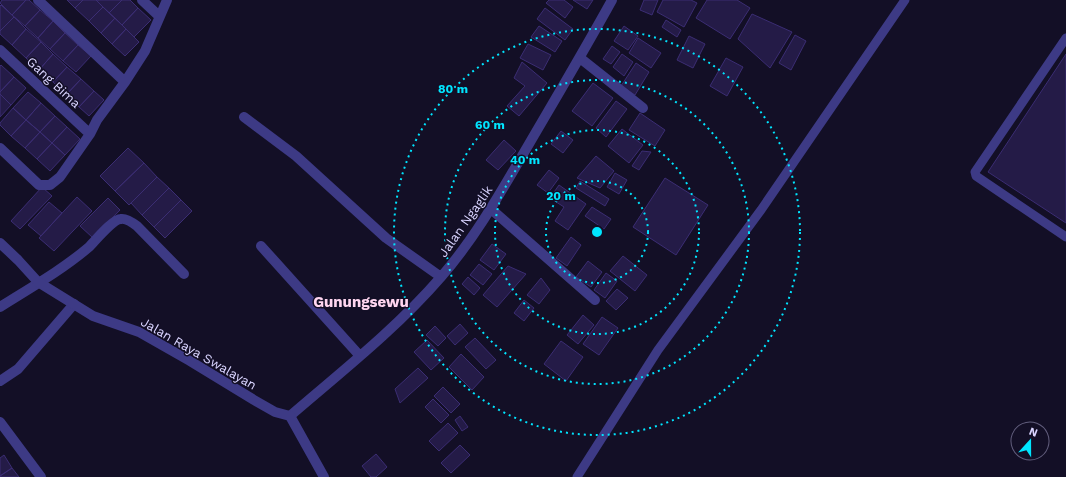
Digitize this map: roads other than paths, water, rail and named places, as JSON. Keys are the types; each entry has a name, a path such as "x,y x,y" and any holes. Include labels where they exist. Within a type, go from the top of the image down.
{"street":[{"path":"38,0 125,82"},
{"path":"142,0 159,16"},
{"path":"0,148 39,185 50,185 60,177 90,134 97,120 125,82 145,51 167,0"},
{"name":"Jalan Ngaglik","path":"290,416 397,323 440,278 467,245 491,209 580,58 612,0"},
{"name":"Gang Bima","path":"0,50 90,134"},
{"path":"580,58 643,108"},
{"path":"244,117 296,156 386,238 440,278"},
{"path":"491,209 595,300"},
{"path":"0,307 75,259 98,239 115,221 121,219 130,221 137,226 184,274"},
{"name":"Jalan Raya Swalayan","path":"0,243 38,282 93,316 139,332 254,400 276,412 290,416"},
{"path":"261,246 360,356"},
{"path":"0,381 18,369 74,304"},
{"path":"290,416 324,477"},
{"path":"0,422 41,477"}],"lane":[{"path":"577,477 658,350 761,210 905,0"},
{"path":"1066,38 975,172 976,176 1066,237"}],"district":[{"name":"Gunungsewu","path":"361,302"}]}
